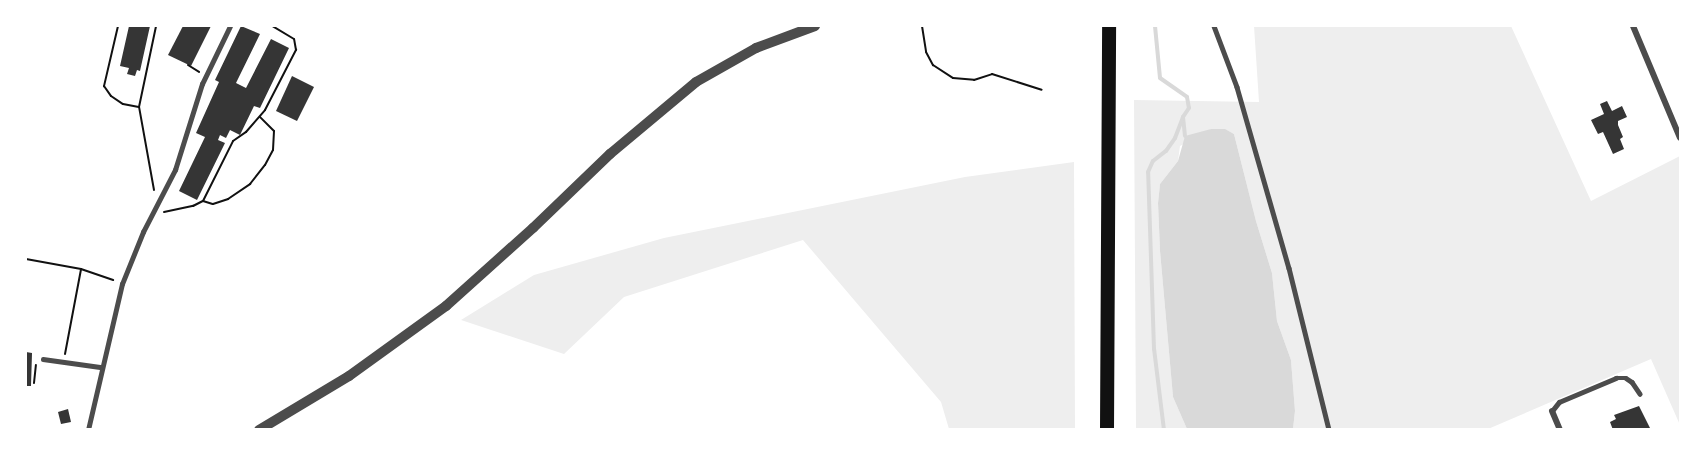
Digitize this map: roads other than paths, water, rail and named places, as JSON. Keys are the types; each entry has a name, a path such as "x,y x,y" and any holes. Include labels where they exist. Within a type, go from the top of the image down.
{"main road":[{"path":"1107,429 1109,26"}],"street":[{"path":"259,429 349,376 446,306 517,243 610,154 696,82 756,48 815,26"},
{"path":"1636,26 1680,138"},
{"path":"1552,411 1560,429"}],"lane":[{"path":"88,429 122,284 185,145 193,108 230,26"},
{"path":"1215,26 1244,110 1289,268 1329,429"},
{"path":"44,359 101,368"},
{"path":"1552,411 1559,402 1616,378 1626,378 1632,382 1640,394"}],"waterway":[{"path":"1155,26 1160,78 1187,97 1189,108 1183,117 1185,136"},
{"path":"1164,430 1154,349 1148,172 1153,161 1166,151 1175,138 1183,117"}]}
